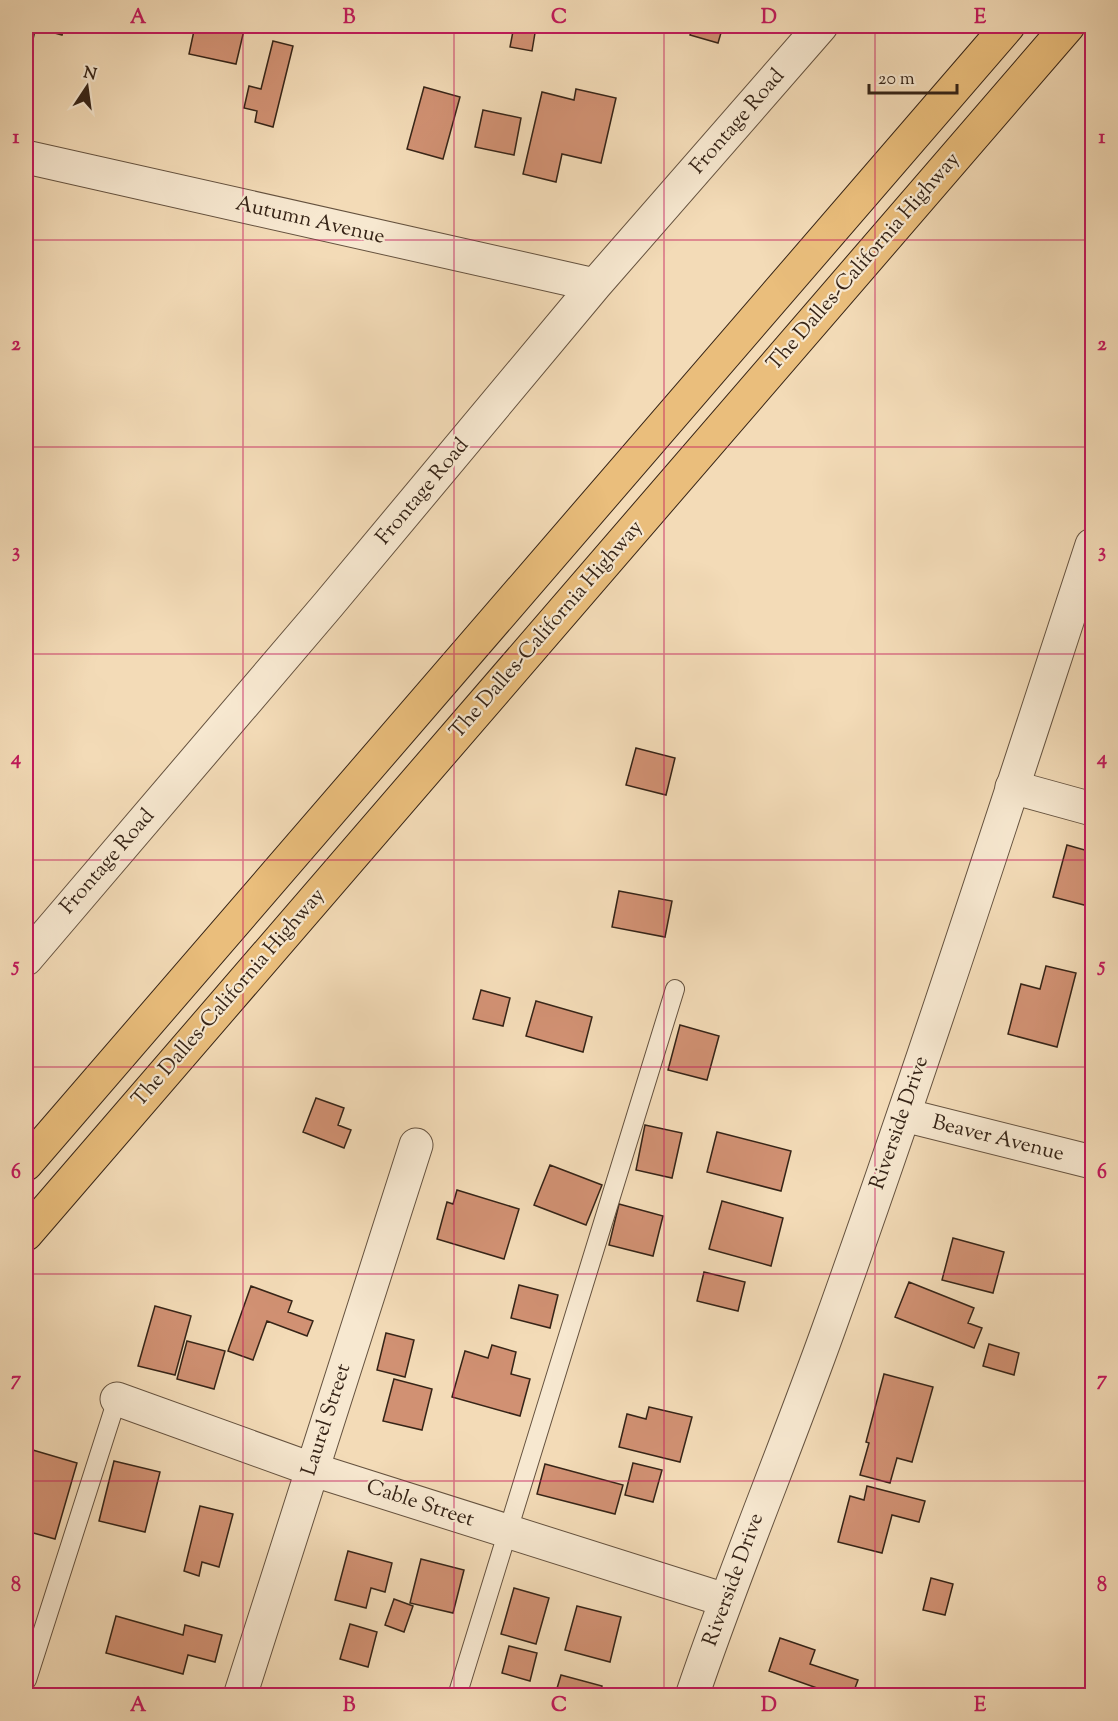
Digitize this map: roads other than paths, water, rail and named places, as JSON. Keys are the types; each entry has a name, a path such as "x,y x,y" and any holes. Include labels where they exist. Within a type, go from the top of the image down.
{"highway":[{"path":"26,1164 1008,26"},
{"name":"The Dalles-California Highway","path":"26,1234 1068,26"}],"street":[{"name":"Frontage Road","path":"26,959 328,605 595,285 821,26"},
{"name":"Autumn Avenue","path":"26,157 595,285"},
{"name":"Riverside Drive","path":"692,1695 725,1600 828,1332 904,1115 1092,545"},
{"path":"1012,787 1092,809"},
{"name":"Beaver Avenue","path":"904,1115 1092,1162"},
{"name":"Laurel Street","path":"240,1695 416,1145"},
{"name":"Cable Street","path":"117,1399 311,1469 725,1600"}],"lane":[{"path":"457,1695 675,989"},
{"path":"27,1680 117,1399"}]}
